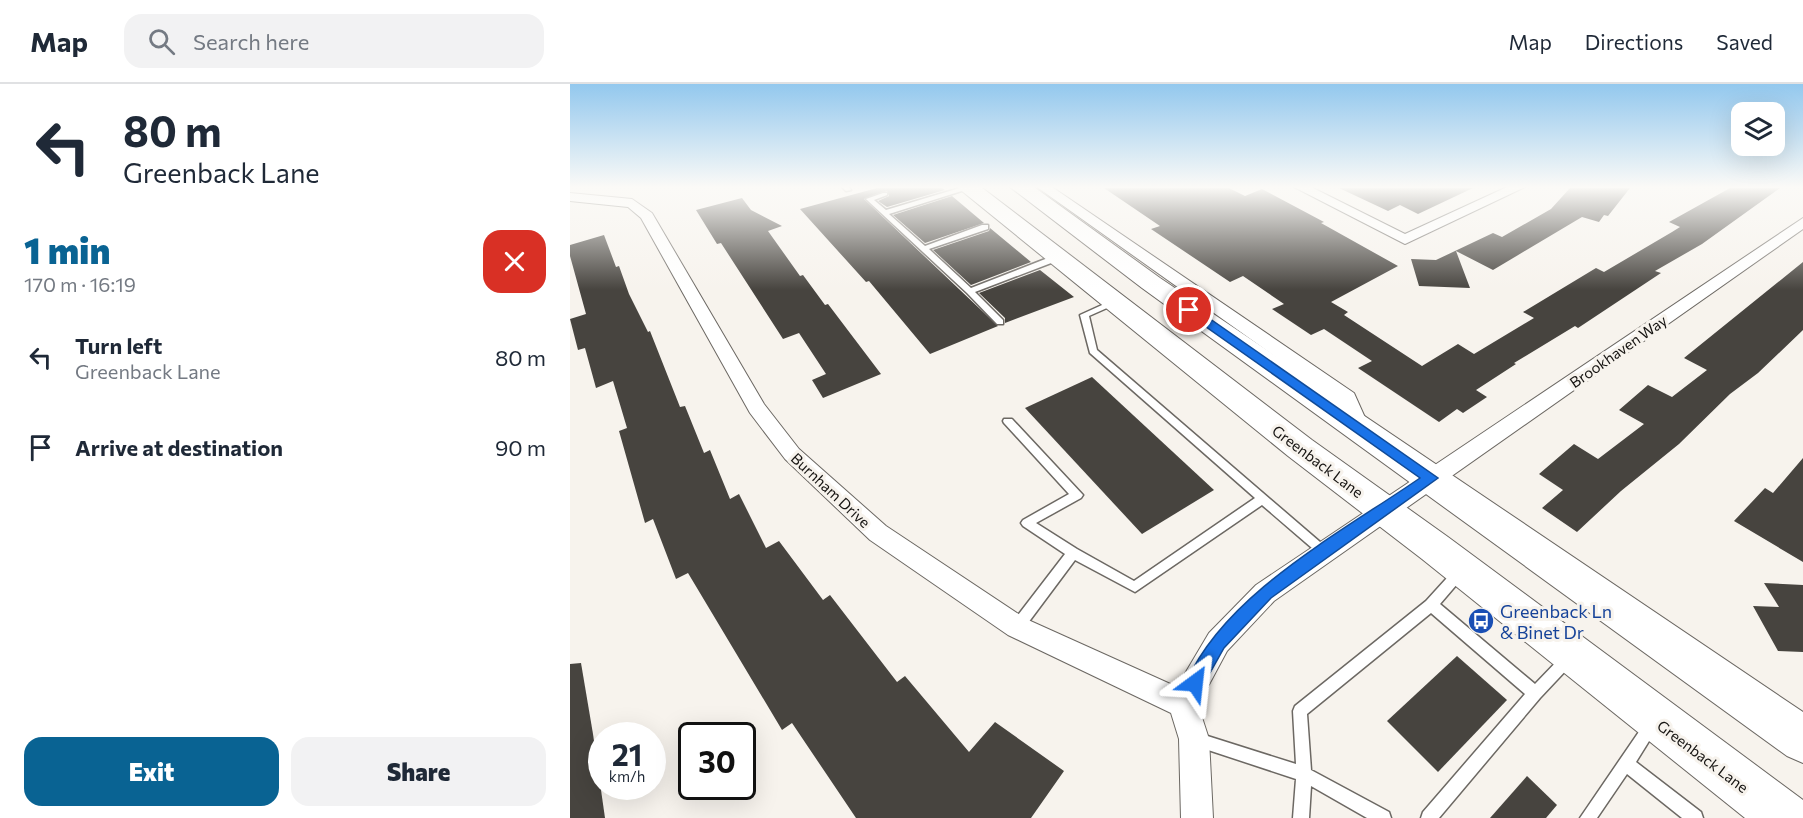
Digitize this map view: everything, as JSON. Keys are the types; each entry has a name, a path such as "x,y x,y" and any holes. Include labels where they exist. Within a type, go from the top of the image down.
{"main road":[{"name":"Greenback Lane","path":"1010,221 1300,448 1385,510 1785,818"},
{"path":"1067,221 1361,431 1803,740"}],"street":[{"name":"Burnham Drive","path":"650,221 757,408 792,454 878,533 1017,627 1183,704"},
{"path":"1090,221 1347,398 1361,431"},
{"path":"1367,221 1405,240 1446,221"},
{"name":"Brookhaven Way","path":"1183,704 1218,642 1266,593 1323,551 1481,446 1800,227"},
{"path":"1183,704 1194,739 1192,767 1197,818"}],"lane":[{"path":"893,221 970,291 1000,322"},
{"path":"924,249 985,227"},
{"path":"970,291 1056,258"},
{"path":"1113,302 1084,315 1093,351 1323,551"},
{"path":"1008,421 1077,495 1027,524 1073,553 1135,587 1262,499"},
{"path":"1017,627 1073,553"},
{"path":"1301,818 1304,774 1300,711 1431,605 1462,569"},
{"path":"1431,605 1535,693"},
{"path":"1429,818 1535,693 1572,655"},
{"path":"1588,818 1656,720"},
{"path":"1194,739 1304,774 1383,818"},
{"path":"1626,764 1695,818"}],"building":[{"path":"703,221 773,221 782,226 768,231 800,276 803,275 825,305 828,304 881,374 823,398 812,380 826,374 799,333 783,339 721,243 717,244"},
{"path":"811,221 887,221 998,326 930,354 869,281 866,282"},
{"path":"900,221 984,223 925,243"},
{"path":"1153,221 1324,222 1321,223 1398,266 1331,302 1348,312 1344,315 1422,366 1458,344 1474,354 1534,318 1523,312 1596,268 1604,272 1680,227 1670,221 1734,221 1702,244 1655,271 1661,273 1578,328 1575,326 1514,363 1516,364 1476,390 1487,397 1463,413 1457,409 1439,422 1358,368 1372,361 1324,329 1311,335 1272,309 1284,304 1243,276 1230,282 1151,229 1160,226"},
{"path":"1530,221 1575,221 1493,270 1456,251 1470,288 1419,286 1411,259 1436,260 1493,233 1502,237"},
{"path":"990,228 1031,262 971,285 933,250 989,231"},
{"path":"604,235 616,267 619,266 629,294 648,332 650,331 680,407 685,406 704,453 710,450 730,499 739,494 766,548 779,541 823,600 830,595 897,682 905,676 969,752 995,722 1064,771 1031,818 856,818 792,723 782,730 688,573 676,579 653,519 645,523 619,431 627,428 613,381 596,388 585,348 578,350 570,319 586,314 570,256 570,245"},
{"path":"1803,262 1803,330 1758,373 1730,394 1679,444 1621,491 1577,532 1542,508 1563,490 1539,474 1574,444 1598,459 1644,424 1619,410 1648,385 1672,397 1707,370 1684,358"},
{"path":"1040,270 1074,297 1005,323 1005,318 979,293"},
{"path":"1092,377 1214,490 1142,534 1025,408"},
{"path":"1803,458 1803,562 1734,521 1765,488 1773,493"},
{"path":"1764,583 1803,585 1803,652 1778,651 1753,606 1779,607"},
{"path":"1457,656 1507,700 1438,772 1387,721"},
{"path":"581,663 591,722 588,722 588,800 602,800 605,818 570,818 570,664"},
{"path":"1527,776 1557,805 1546,818 1490,818"}],"place":[{"name":"Greenback Ln & Binet Dr","path":"1481,621"}],"route":[{"path":"1189,310 1431,478 1323,551 1266,593 1218,642 1195,683"}]}
